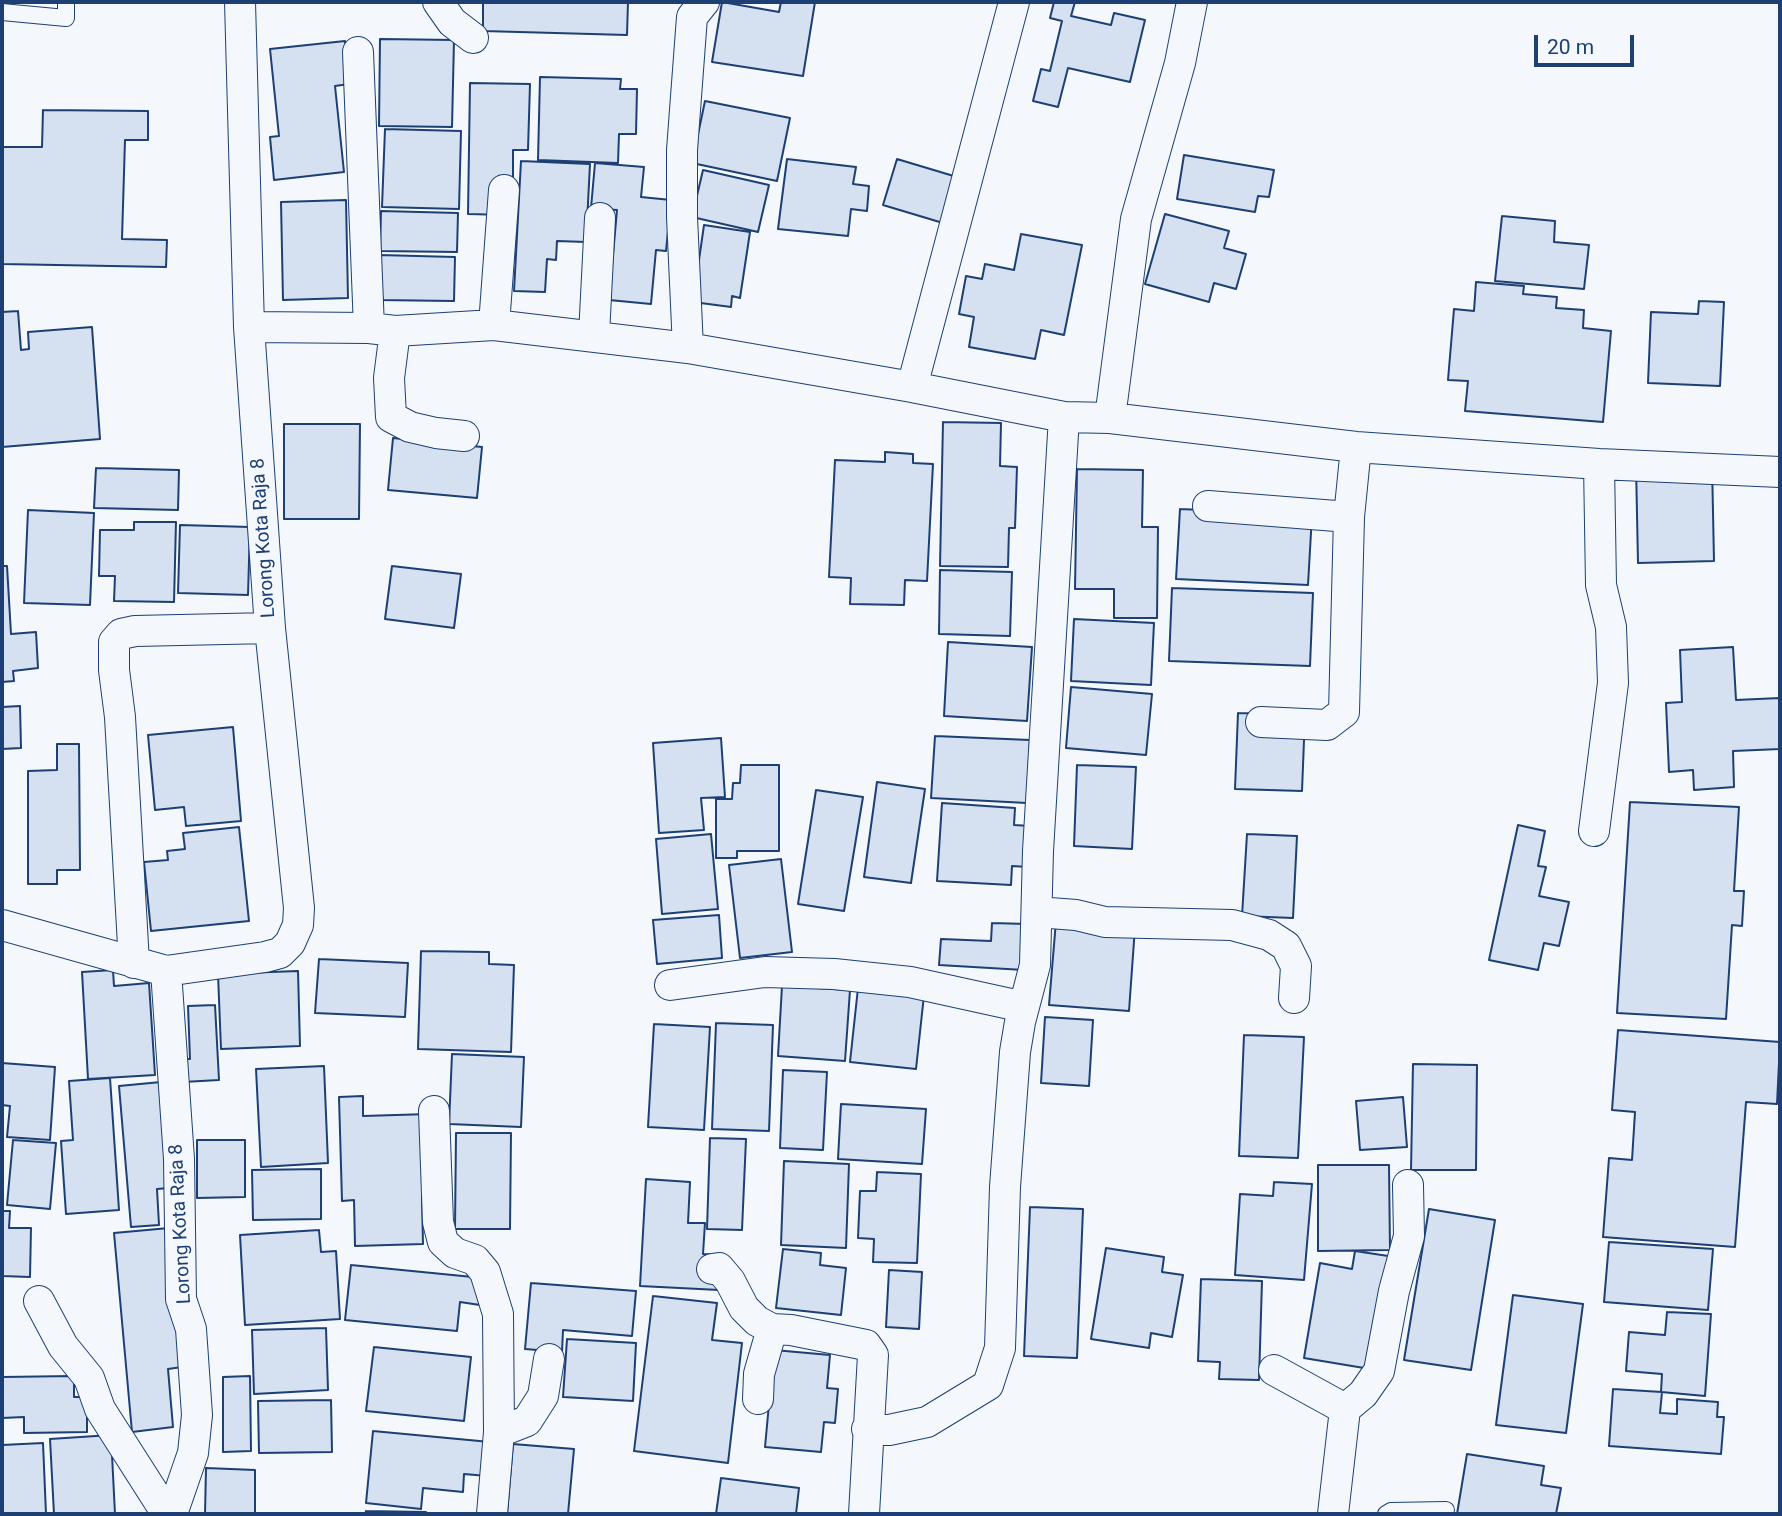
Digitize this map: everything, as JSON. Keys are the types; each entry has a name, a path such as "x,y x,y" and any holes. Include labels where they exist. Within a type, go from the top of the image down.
{"street":[{"name":"Lorong Kota Raja 8","path":"2,925 166,971 280,953 290,943 298,925 299,908 270,628 250,327 240,2"},
{"path":"438,2 452,22 473,38"},
{"path":"688,348 682,150 692,17 704,2"},
{"path":"912,387 1014,2"},
{"path":"1110,418 1136,219 1180,63 1192,2"},
{"path":"358,52 391,417 410,427 464,436"},
{"path":"494,325 504,190"},
{"path":"594,335 600,218"},
{"path":"250,327 382,329 494,325 688,348 1064,417 1110,418 1353,481"},
{"path":"867,1429 889,1430 928,1422 988,1385 1000,1348 1005,1187 1015,1052 1035,965 1038,850 1064,417"},
{"path":"1208,506 1353,481 1653,465 1780,472"},
{"path":"1594,831 1613,683 1611,627 1601,585 1600,514 1604,469"},
{"path":"1261,722 1327,725 1344,712 1353,481"},
{"path":"134,963 114,642 121,634 135,631 270,628"},
{"path":"1037,912 1076,915 1105,922 1232,926 1269,935 1286,946 1296,966 1294,998"},
{"name":"Lorong Kota Raja 8","path":"166,971 179,1159 181,1299 191,1329 197,1415 193,1453 172,1514"},
{"path":"670,985 765,972 834,974 910,982 1024,1007"},
{"path":"434,1111 438,1222 443,1242 454,1253 475,1260 485,1272 498,1314 499,1432 492,1514"},
{"path":"1333,1514 1345,1409 1363,1394 1379,1371 1394,1291 1409,1236 1408,1185"},
{"path":"712,1269 719,1268 730,1281 744,1308 757,1321 772,1329 791,1329 866,1345 873,1355 863,1514"},
{"path":"39,1301 63,1346 89,1378 100,1409 167,1514"},
{"path":"758,1399 759,1374 772,1329"},
{"path":"499,1432 527,1421 543,1396 549,1359"},
{"path":"1274,1370 1345,1409"}],"lane":[{"path":"2,12 66,18 66,2"},
{"path":"1386,1514 1391,1511 1446,1510"}],"building":[{"path":"483,2 628,2 627,35 483,31"},
{"path":"722,2 779,12 781,2 815,2 803,76 712,62"},
{"path":"1054,2 1075,2 1071,16 1111,25 1114,13 1145,20 1130,82 1068,68 1058,107 1033,101 1041,69 1050,71 1062,21 1050,18"},
{"path":"380,39 454,40 452,127 379,126"},
{"path":"345,41 349,84 335,86 344,172 274,180 270,137 279,136 270,49"},
{"path":"540,77 621,79 620,89 637,89 636,134 619,134 618,163 538,160"},
{"path":"470,83 530,84 528,150 513,150 513,188 506,215 468,214"},
{"path":"705,101 790,118 777,181 692,163"},
{"path":"43,110 148,111 148,140 125,140 122,239 167,240 166,267 2,264 2,147 42,147"},
{"path":"385,129 461,131 459,209 382,207"},
{"path":"1184,155 1274,170 1269,197 1258,196 1255,212 1177,199"},
{"path":"787,159 856,167 853,184 869,186 867,211 851,209 848,236 778,229"},
{"path":"897,159 957,177 943,223 883,205"},
{"path":"521,161 590,164 586,242 557,241 556,260 547,259 545,292 514,291"},
{"path":"595,163 644,167 641,197 671,200 666,251 656,250 651,304 609,300 617,210 591,208"},
{"path":"703,170 769,185 758,232 692,217"},
{"path":"346,200 348,298 283,300 281,202"},
{"path":"381,211 458,213 457,252 380,251"},
{"path":"1165,214 1229,231 1224,248 1246,254 1236,289 1214,283 1209,302 1145,284"},
{"path":"1502,216 1555,221 1554,242 1589,245 1584,289 1495,281"},
{"path":"704,225 750,232 740,298 732,296 731,307 693,302"},
{"path":"1021,234 1082,245 1064,335 1041,330 1035,359 969,347 974,317 959,314 966,276 982,279 985,264 1014,270"},
{"path":"379,255 455,257 454,301 378,300"},
{"path":"1476,282 1524,286 1523,294 1557,297 1556,308 1584,310 1583,328 1611,331 1603,422 1465,411 1468,381 1448,380 1454,309 1474,311"},
{"path":"1699,301 1724,302 1720,386 1648,383 1651,312 1698,314"},
{"path":"18,311 21,350 29,349 28,332 92,327 100,439 2,447 2,312"},
{"path":"943,422 1001,423 1000,466 1017,467 1015,528 1009,528 1008,567 940,566"},
{"path":"284,424 360,424 359,519 284,519"},
{"path":"393,438 482,447 477,498 388,490"},
{"path":"885,452 913,454 913,463 933,464 927,581 905,580 904,605 850,604 851,578 829,577 835,460 885,462"},
{"path":"1712,463 1714,561 1638,563 1636,465"},
{"path":"96,468 179,470 178,510 94,508"},
{"path":"1077,469 1143,470 1142,527 1158,527 1157,618 1114,618 1114,589 1075,589"},
{"path":"1180,509 1312,515 1308,585 1176,579"},
{"path":"28,510 94,513 90,605 24,603"},
{"path":"134,522 176,522 174,602 114,601 115,576 99,576 100,530 134,530"},
{"path":"180,525 250,527 248,595 178,593"},
{"path":"2,566 7,566 11,634 36,632 38,668 13,671 14,681 2,682"},
{"path":"392,566 461,574 454,628 385,619"},
{"path":"940,570 1012,572 1010,636 939,634"},
{"path":"1172,588 1313,593 1310,666 1169,661"},
{"path":"1074,619 1154,623 1151,685 1071,681"},
{"path":"948,642 1032,647 1027,721 944,716"},
{"path":"1733,647 1736,700 1780,698 1780,749 1733,751 1734,787 1694,790 1693,770 1669,772 1666,703 1682,702 1680,650"},
{"path":"1071,687 1152,694 1146,755 1066,748"},
{"path":"20,706 21,748 2,749 2,707"},
{"path":"1238,713 1305,715 1302,791 1235,789"},
{"path":"233,727 241,821 186,826 184,807 155,810 148,735"},
{"path":"935,736 1030,740 1027,803 931,798"},
{"path":"721,738 725,797 701,798 704,830 659,833 653,743"},
{"path":"57,744 79,744 80,870 57,870 57,884 28,884 28,771 57,770"},
{"path":"741,765 779,765 779,851 737,851 737,858 716,858 716,799 732,799 733,783 740,783"},
{"path":"1077,765 1136,767 1132,849 1074,846"},
{"path":"877,782 925,789 911,883 864,877"},
{"path":"816,790 863,797 844,911 798,904"},
{"path":"1630,802 1739,807 1734,891 1744,891 1742,926 1732,925 1726,1019 1617,1013"},
{"path":"942,803 1015,808 1014,825 1030,826 1028,867 1012,866 1011,885 937,881"},
{"path":"1518,825 1545,831 1538,866 1546,867 1539,896 1569,902 1559,946 1544,943 1538,970 1489,960"},
{"path":"239,827 249,921 151,931 144,862 168,860 167,851 185,849 183,833"},
{"path":"711,834 718,909 662,914 656,839"},
{"path":"1247,834 1297,836 1293,918 1242,916"},
{"path":"781,859 792,952 740,958 729,865"},
{"path":"719,915 722,958 657,964 653,920"},
{"path":"1056,921 1135,927 1129,1011 1049,1005"},
{"path":"992,923 1027,924 1024,970 939,965 941,939 991,941"},
{"path":"421,951 489,952 489,964 514,965 511,1052 418,1049"},
{"path":"319,959 408,963 405,1017 315,1013"},
{"path":"113,970 114,986 149,983 155,1075 88,1079 82,972"},
{"path":"298,971 300,1046 221,1049 218,974"},
{"path":"782,986 850,990 845,1061 778,1056"},
{"path":"858,988 924,995 916,1069 850,1062"},
{"path":"215,1005 219,1080 183,1082 182,1059 190,1059 188,1006"},
{"path":"1045,1017 1093,1020 1089,1086 1041,1083"},
{"path":"716,1023 773,1025 769,1131 712,1129"},
{"path":"654,1024 710,1027 704,1130 648,1127"},
{"path":"1618,1030 1780,1042 1777,1104 1746,1102 1735,1247 1603,1237 1609,1158 1632,1160 1635,1112 1612,1110"},
{"path":"1244,1035 1304,1037 1298,1158 1239,1156"},
{"path":"452,1054 524,1057 521,1127 449,1124"},
{"path":"2,1063 55,1067 50,1140 7,1137 10,1106 2,1105"},
{"path":"1413,1064 1477,1065 1476,1170 1411,1170"},
{"path":"324,1066 328,1163 261,1167 256,1069"},
{"path":"783,1070 827,1072 823,1150 780,1148"},
{"path":"110,1078 119,1210 66,1214 61,1141 73,1140 69,1081"},
{"path":"161,1082 169,1188 157,1189 159,1225 131,1227 119,1086"},
{"path":"363,1096 363,1116 429,1114 422,1198 423,1244 355,1246 354,1200 342,1201 339,1097"},
{"path":"1403,1097 1407,1147 1360,1150 1356,1101"},
{"path":"841,1104 926,1109 922,1164 838,1159"},
{"path":"456,1133 511,1133 510,1229 455,1229"},
{"path":"710,1138 746,1139 742,1230 707,1229"},
{"path":"13,1140 56,1143 50,1209 7,1205"},
{"path":"197,1140 245,1140 245,1197 197,1198"},
{"path":"784,1161 849,1164 846,1248 781,1245"},
{"path":"1318,1165 1389,1165 1390,1250 1318,1251"},
{"path":"321,1169 321,1219 253,1220 252,1170"},
{"path":"877,1172 921,1174 917,1263 873,1262 874,1239 858,1238 860,1191 876,1191"},
{"path":"646,1179 690,1182 688,1223 705,1223 703,1254 722,1255 719,1290 640,1286"},
{"path":"1274,1182 1312,1184 1304,1280 1235,1275 1240,1194 1273,1196"},
{"path":"1030,1207 1083,1209 1077,1358 1024,1356"},
{"path":"1429,1209 1495,1220 1471,1370 1404,1360"},
{"path":"2,1211 10,1211 9,1228 31,1228 30,1277 2,1276"},
{"path":"169,1228 182,1367 168,1369 173,1427 132,1432 114,1233"},
{"path":"319,1230 321,1252 336,1251 340,1319 245,1325 240,1235"},
{"path":"1609,1242 1713,1249 1708,1310 1604,1302"},
{"path":"1106,1248 1164,1257 1162,1272 1183,1275 1172,1337 1151,1333 1149,1348 1091,1339"},
{"path":"783,1249 821,1253 820,1265 846,1268 841,1315 776,1308"},
{"path":"1355,1251 1395,1257 1376,1370 1304,1358 1320,1263 1352,1269"},
{"path":"351,1265 483,1278 480,1305 460,1302 457,1331 345,1320"},
{"path":"889,1270 922,1272 919,1329 886,1327"},
{"path":"1201,1279 1262,1281 1259,1380 1219,1379 1220,1362 1198,1361"},
{"path":"531,1283 636,1291 632,1336 563,1330 562,1352 525,1349"},
{"path":"1513,1295 1583,1304 1566,1433 1496,1425"},
{"path":"653,1296 717,1303 712,1340 742,1343 728,1463 634,1451"},
{"path":"1667,1312 1711,1314 1705,1396 1661,1392 1662,1374 1626,1371 1629,1332 1665,1335"},
{"path":"326,1328 328,1390 254,1394 252,1330"},
{"path":"567,1339 636,1343 633,1401 563,1397"},
{"path":"374,1347 471,1357 464,1421 366,1411"},
{"path":"774,1350 830,1355 827,1388 838,1389 835,1423 824,1422 821,1452 765,1447"},
{"path":"74,1376 74,1397 87,1397 87,1432 24,1433 24,1417 2,1418 2,1377"},
{"path":"250,1376 251,1451 223,1452 223,1377"},
{"path":"1613,1389 1662,1392 1660,1413 1677,1414 1677,1399 1718,1402 1717,1417 1724,1417 1721,1454 1609,1446"},
{"path":"331,1400 332,1452 259,1453 258,1401"},
{"path":"373,1431 490,1442 487,1476 464,1474 463,1492 423,1488 421,1509 366,1503"},
{"path":"111,1435 115,1514 54,1514 50,1439"},
{"path":"43,1443 46,1514 2,1514 2,1445"},
{"path":"513,1444 574,1449 568,1514 507,1514"},
{"path":"1467,1454 1544,1466 1541,1485 1561,1488 1556,1514 1457,1514"},
{"path":"206,1468 255,1470 255,1514 205,1514"},
{"path":"721,1478 799,1488 796,1514 716,1514"},
{"path":"366,1511 426,1512 426,1514 365,1514"}]}
